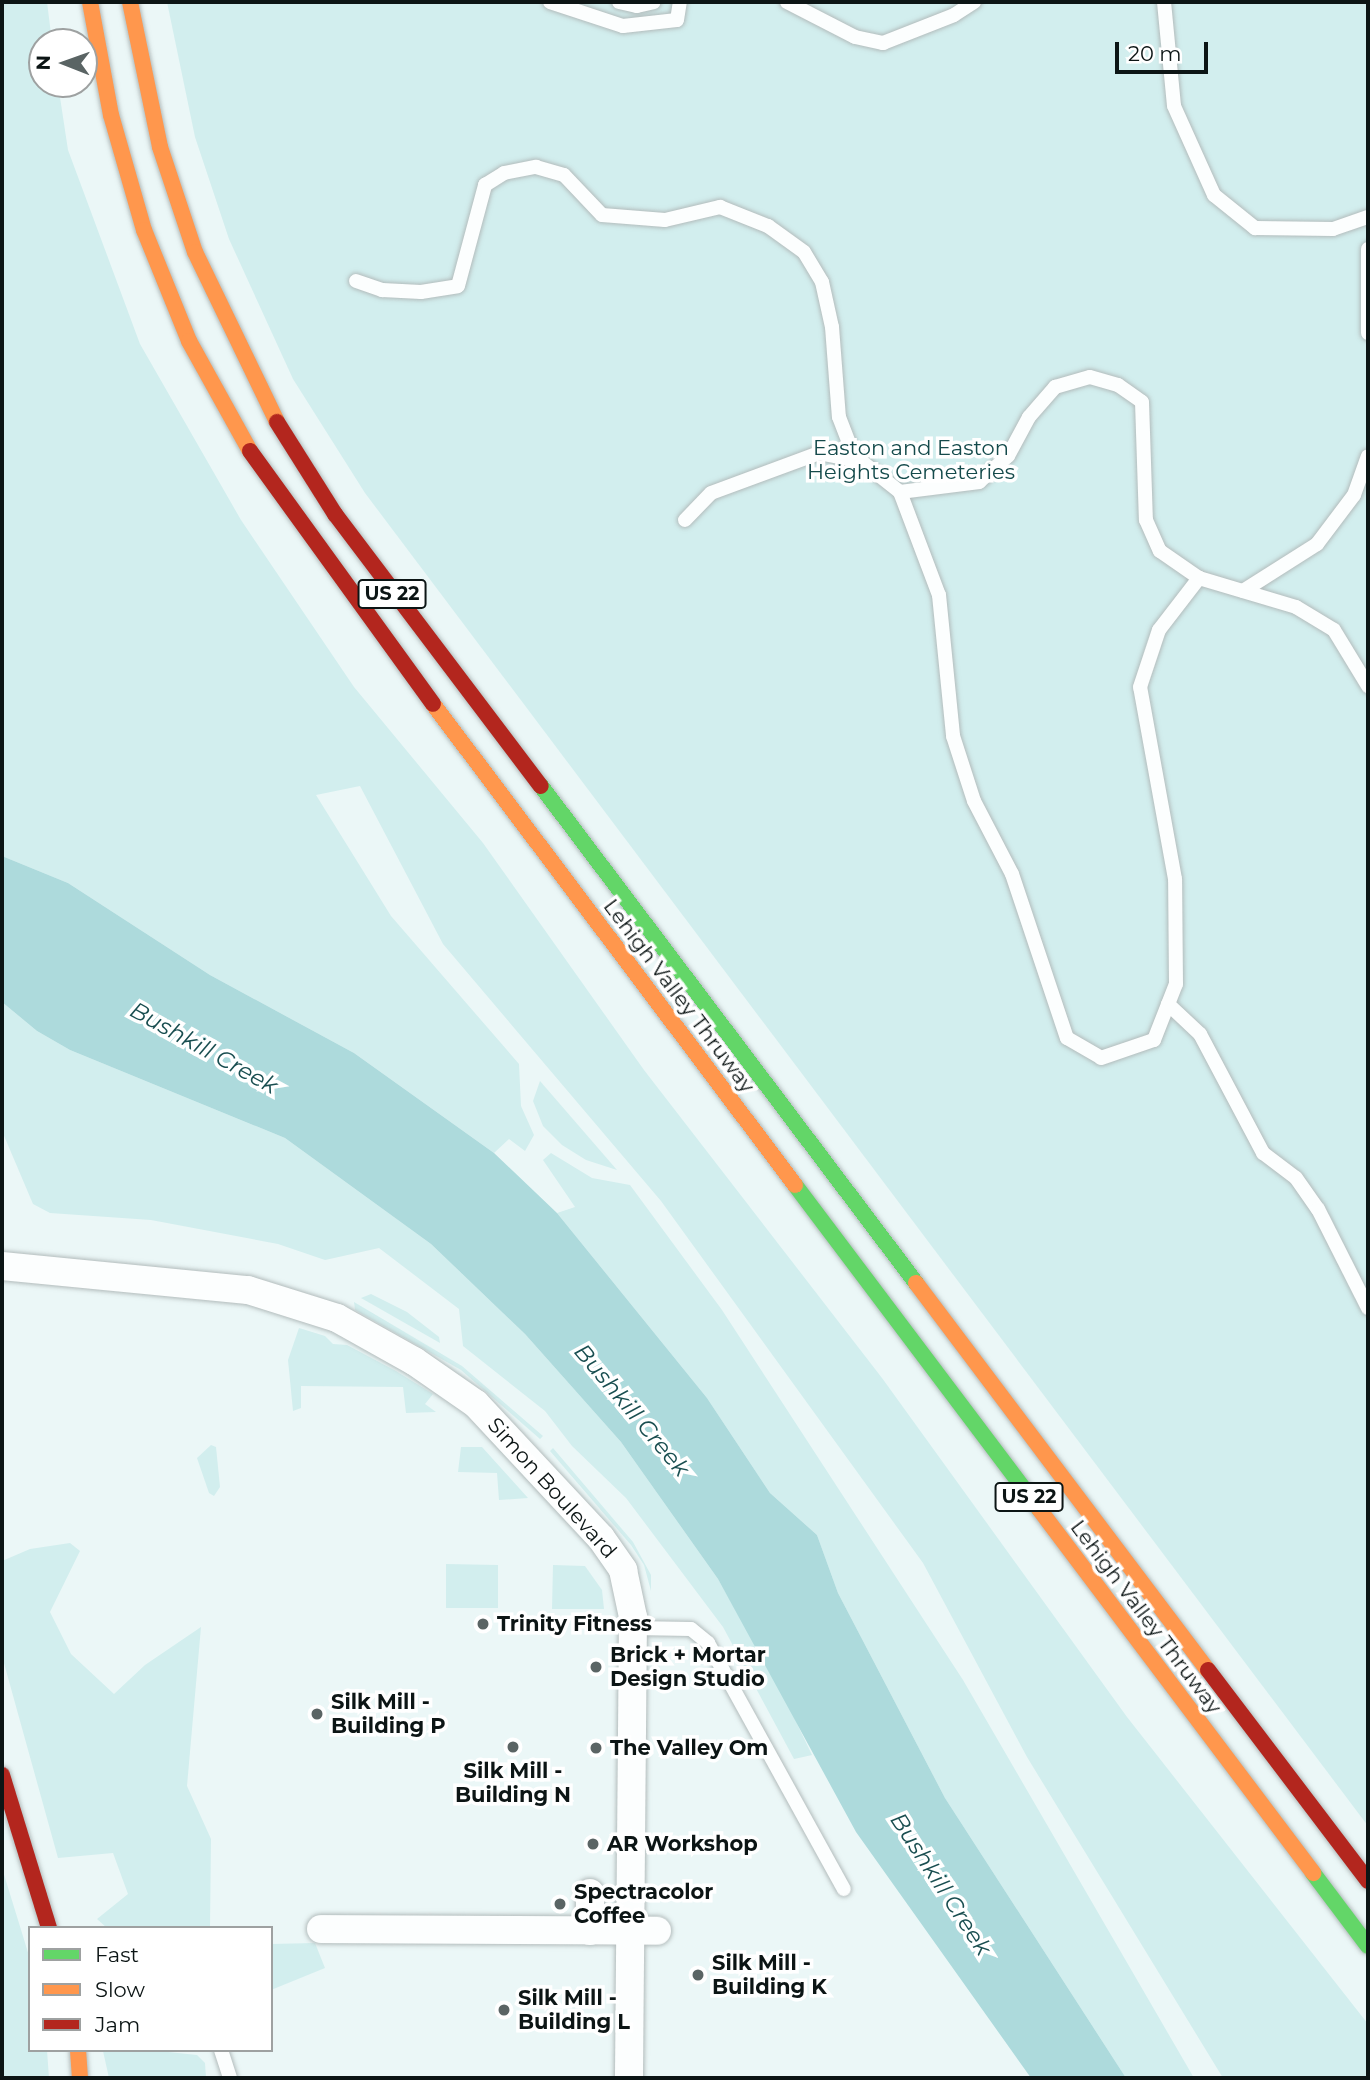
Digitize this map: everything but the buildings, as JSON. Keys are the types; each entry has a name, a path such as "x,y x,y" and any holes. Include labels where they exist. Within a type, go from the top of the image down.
{"main road":[{"name":"Lehigh Valley Thruway","path":"90,2 111,115 144,230 189,341 255,460 359,606 1368,1946"},
{"name":"Lehigh Valley Thruway","path":"130,2 157,136 195,253 261,397 335,514 1368,1881"},
{"path":"2,1775 48,1926"},
{"path":"78,2052 80,2078"}],"street":[{"name":"Simon Boulevard","path":"2,1266 248,1290 337,1318 414,1361 476,1404 601,1538 623,1570 633,1628 644,1931 629,2078"},
{"path":"590,1893 590,1931"},
{"path":"321,1929 644,1931"}],"lane":[{"path":"550,2 623,26 677,20 680,2"},
{"path":"619,2 637,6 654,2"},
{"path":"787,2 855,37 883,44 954,15 974,2"},
{"path":"1164,2 1174,106 1214,195 1255,228 1333,229 1368,216"},
{"path":"356,281 382,290 421,292 458,286 485,185 504,173 536,167 564,174 602,215 665,220 720,206 768,226 804,252 822,282 832,327 839,417 852,450 861,461 900,492 939,595 953,736 974,800 1015,882 1067,1038 1101,1058 1154,1040 1176,984 1175,879 1140,687 1159,630 1199,578"},
{"path":"1368,249 1368,332"},
{"path":"900,492 979,482 1008,456 1029,416 1055,387 1090,377 1118,385 1142,402 1146,520 1160,551 1199,578 1296,607 1334,630 1368,686"},
{"path":"685,520 711,493 819,453 861,461"},
{"path":"1243,591 1317,544 1354,495 1368,456"},
{"path":"1168,1004 1200,1034 1263,1153 1296,1178 1318,1209 1368,1308"},
{"path":"633,1628 691,1629 708,1643 844,1889"},
{"path":"222,2052 230,2078"}],"green space":[{"path":"2,2 47,2 50,28 28,28 28,98 60,98 68,150 140,344 241,520 354,687 483,843 644,1070 882,1378 1127,1717 1368,2024 1368,2078 1223,2078 1027,1757 923,1563 661,1201 443,944 360,786 316,795 391,916 519,1064 521,1106 534,1135 525,1151 509,1139 494,1153 354,1053 210,975 68,883 2,856"},
{"name":"Easton and Easton Heights Cemeteries","path":"167,2 1368,2 1368,1826 365,493 293,379 229,239 195,137"},
{"path":"2,1002 37,1031 70,1050 285,1138 431,1244 525,1334 621,1442 718,1579 777,1682 812,1755 794,1759 723,1627 626,1498 572,1446 545,1411 463,1346 459,1309 379,1248 325,1260 278,1244 151,1220 50,1213 33,1204 2,1131"},
{"path":"540,1081 617,1170 586,1160 562,1145 543,1126 533,1101"},
{"path":"551,1153 592,1178 630,1185 722,1310 963,1680 1194,2078 1126,2078 945,1798 838,1593 817,1535 770,1493 707,1398 557,1213 575,1207 543,1160"},
{"path":"371,1294 407,1312 439,1337 440,1343 361,1298"},
{"path":"354,1302 462,1366 543,1436 540,1439 461,1370 355,1310"},
{"path":"299,1328 325,1336 333,1344 347,1345 396,1371 433,1394 425,1404 436,1412 406,1413 403,1387 301,1386 301,1408 293,1411 288,1360"},
{"path":"211,1445 216,1447 220,1487 214,1496 209,1493 197,1458"},
{"path":"461,1447 482,1447 528,1498 499,1500 497,1473 458,1472"},
{"path":"553,1448 633,1542 651,1575 651,1591 644,1565 631,1545 550,1451"},
{"path":"70,1543 80,1551 50,1612 71,1654 114,1694 145,1665 201,1627 187,1786 211,1839 210,1926 105,1926 97,1919 128,1894 113,1853 58,1858 2,1656 2,1561 30,1549"},
{"path":"446,1564 498,1565 498,1608 446,1608"},
{"path":"553,1565 585,1566 602,1590 604,1609 552,1609"},
{"path":"2,1868 28,1952 28,2052 47,2052 49,2078 2,2078"},
{"path":"315,1943 325,1968 273,1989 273,1944"},
{"path":"103,2052 197,2055 205,2063 206,2078 109,2078"}],"water":[{"name":"Bushkill Creek","path":"2,856 68,883 210,975 354,1053 494,1153 557,1213 707,1398 770,1493 817,1535 838,1593 945,1798 1126,2078 1031,2078 856,1832 718,1579 621,1442 525,1334 431,1244 285,1138 70,1050 37,1031 2,1002"}],"traffic: fast":[{"path":"541,786 916,1283"},
{"path":"795,1185 1039,1509"},
{"path":"1313,1873 1368,1946"}],"traffic: slow":[{"path":"90,2 111,115 144,230 189,341 250,451"},
{"path":"130,2 160,147 195,252 277,422"},
{"path":"433,704 795,1185"},
{"path":"916,1283 1208,1670"},
{"path":"1039,1509 1313,1873"},
{"path":"78,2052 80,2078"}],"traffic: jam":[{"path":"277,422 335,514 541,786"},
{"path":"250,451 433,704"},
{"path":"1208,1670 1368,1881"},
{"path":"2,1775 48,1926"}],"place":[{"name":"Trinity Fitness","path":"483,1624"},
{"name":"Brick + Mortar Design Studio","path":"596,1667"},
{"name":"Silk Mill - Building P","path":"317,1714"},
{"name":"Silk Mill - Building N","path":"513,1747"},
{"name":"The Valley Om","path":"596,1748"},
{"name":"AR Workshop","path":"593,1844"},
{"name":"Spectracolor Coffee","path":"560,1904"},
{"name":"Silk Mill - Building K","path":"698,1975"},
{"name":"Silk Mill - Building L","path":"504,2010"}]}
